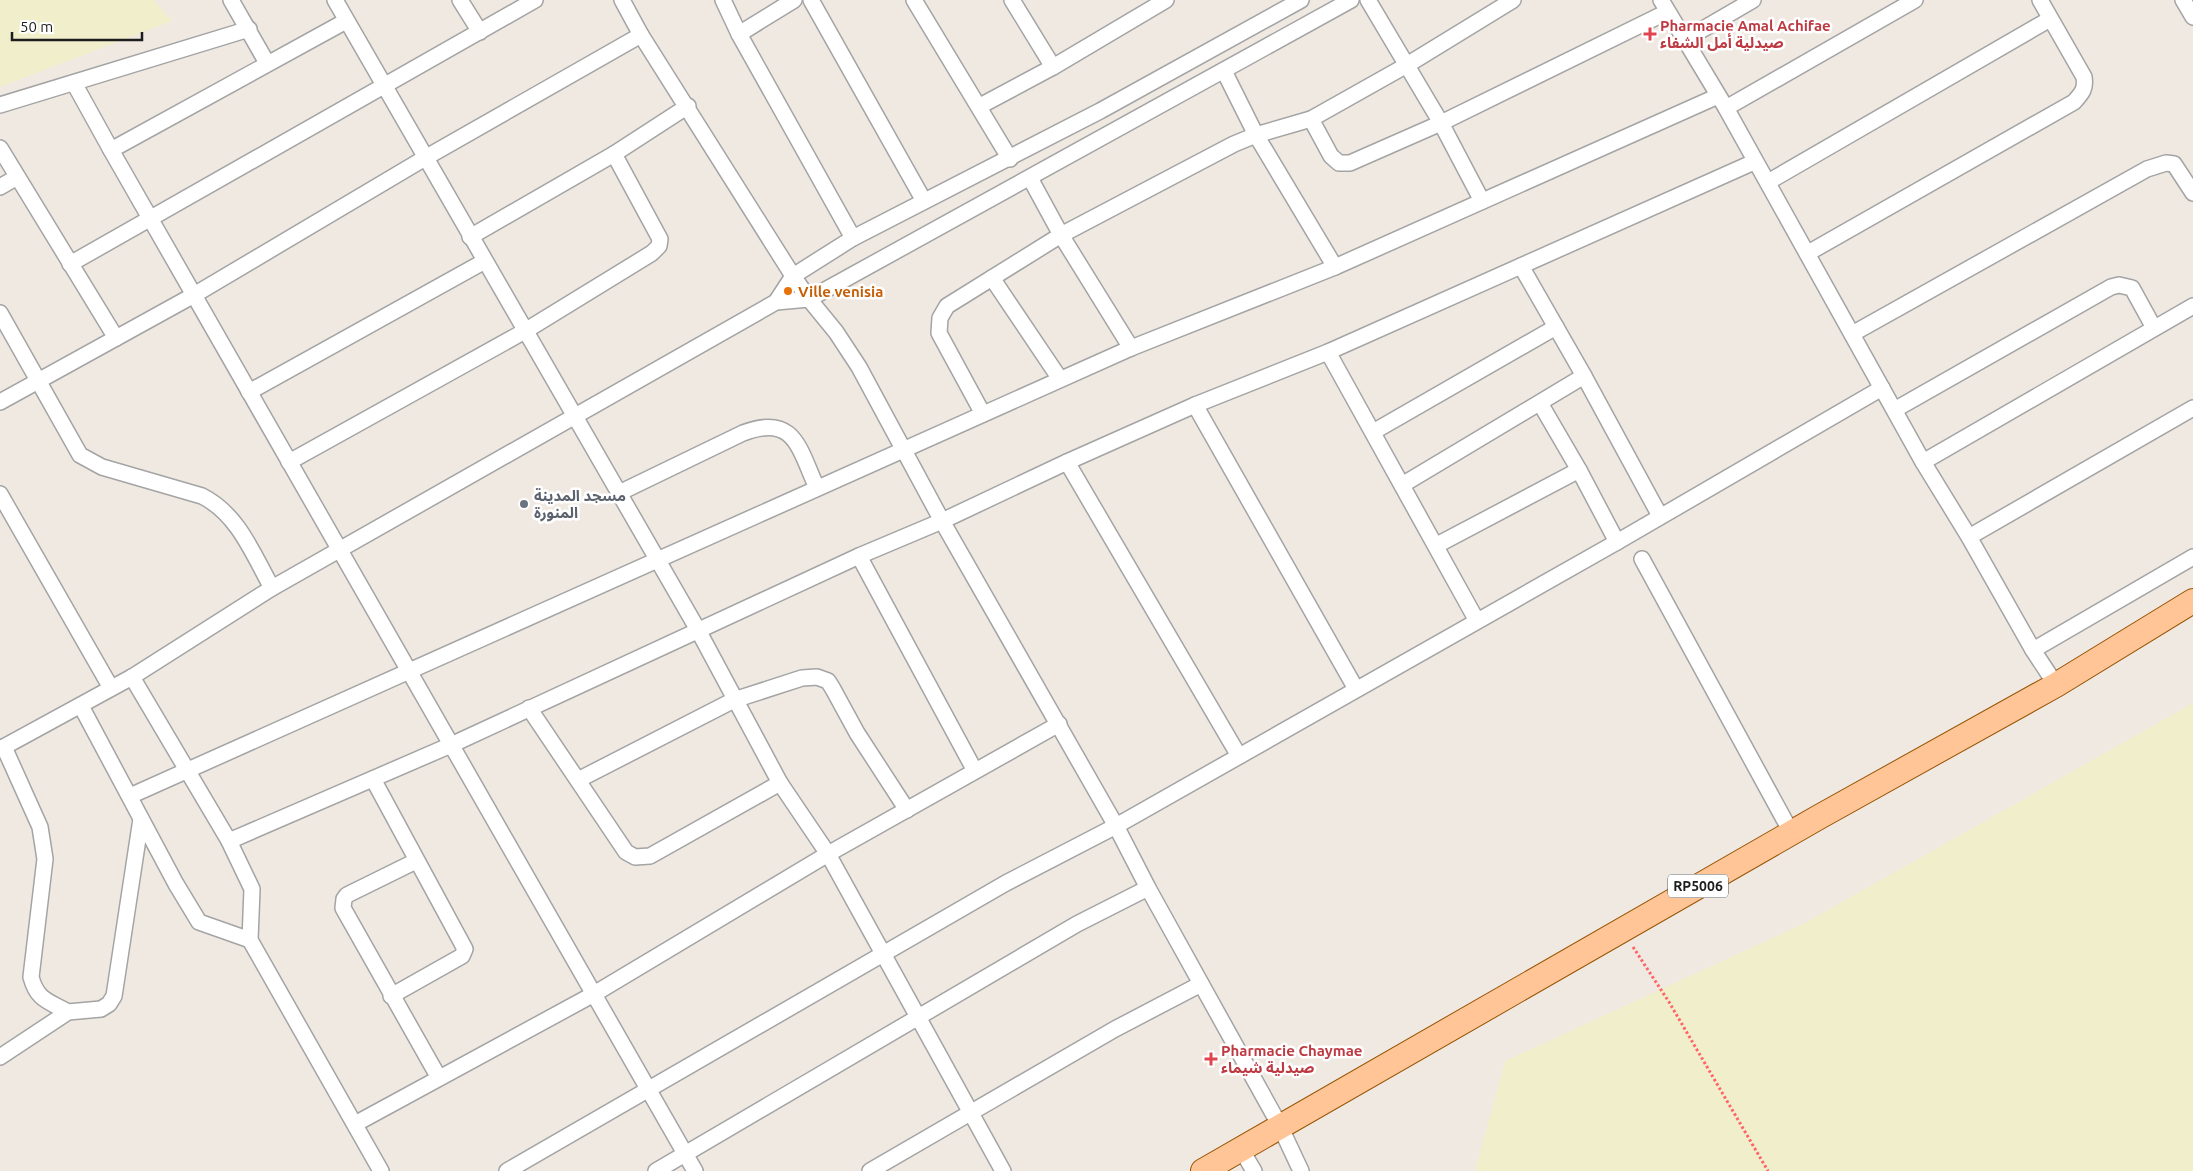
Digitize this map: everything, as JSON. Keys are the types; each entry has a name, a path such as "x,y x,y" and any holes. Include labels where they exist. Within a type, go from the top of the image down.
{"main road":[{"name":"RP5006","path":"1203,1171 1791,832 2056,685 2193,602"}],"street":[{"path":"231,0 268,63"},
{"path":"335,0 698,630 780,783 828,854 1003,1171"},
{"path":"460,0 480,32"},
{"path":"70,264 535,0"},
{"path":"622,0 641,35 688,106 793,276 848,349 942,521 1116,826 1148,888 1280,1126 1301,1171"},
{"path":"723,0 739,34 854,238"},
{"path":"739,34 794,0"},
{"path":"811,0 924,201"},
{"path":"914,0 980,106 1010,159"},
{"path":"1012,0 1053,67"},
{"path":"980,106 1053,67 1166,0"},
{"path":"776,302 793,276 854,238 1010,159 1301,0"},
{"path":"68,1012 41,998 35,991 31,977 45,858 44,840 40,827 2,748 132,677 272,588 776,302 809,299 1351,0"},
{"path":"1368,0 1441,123 1482,201"},
{"path":"983,414 939,333 942,312 947,306 1061,235 1234,144 1256,135 1311,119 1407,65 1513,0"},
{"path":"1686,39 1753,0"},
{"path":"130,796 1131,348 1335,267 1482,201 1722,102 1915,0"},
{"path":"1808,253 2074,102 2082,93 2085,85 2084,77 2040,0"},
{"path":"2183,0 2193,17"},
{"path":"1311,119 1331,156 1339,163 1350,163 1441,123 1664,6 1686,39 1754,162 1768,182 1924,462 2033,650 2056,685"},
{"path":"1768,182 2050,19"},
{"path":"111,150 346,21"},
{"path":"0,105 249,30"},
{"path":"0,402 194,294 425,158 641,35"},
{"path":"1224,71 1256,135 1335,267"},
{"path":"74,83 695,1171"},
{"path":"470,237 614,154 688,106"},
{"path":"0,148 116,338"},
{"path":"289,462 525,331 642,260 659,246 660,239 614,154"},
{"path":"229,841 451,745 859,556 942,521 1067,462 1195,405 1328,352 1754,162"},
{"path":"1852,334 2146,169 2166,163 2174,164 2193,193"},
{"path":"0,187 18,177"},
{"path":"1030,178 1061,235 1131,348"},
{"path":"249,392 485,261"},
{"path":"1521,266 1584,376 1660,516"},
{"path":"992,278 1060,379"},
{"path":"1896,409 2111,287 2118,285 2132,288 2154,328"},
{"path":"1924,462 2193,306"},
{"path":"0,313 80,454 102,466 202,496 216,503 228,513 272,588"},
{"path":"1373,432 1556,327"},
{"path":"1328,352 1478,620"},
{"path":"1402,485 1584,376"},
{"path":"507,1171 884,953 1006,884 1116,826 1617,542 1882,388"},
{"path":"1540,403 1579,470 1617,542"},
{"path":"1195,405 1356,689"},
{"path":"1969,537 2193,408"},
{"path":"619,493 743,433 758,428 773,427 783,429 794,438 817,488"},
{"path":"1067,462 1239,756"},
{"path":"1437,545 1579,470"},
{"path":"0,494 111,688"},
{"path":"859,556 975,771"},
{"path":"2033,650 2193,558"},
{"path":"1642,559 1791,832"},
{"path":"578,780 734,700 811,676 828,681 907,810"},
{"path":"132,677 229,841 252,889 250,940 380,1171"},
{"path":"81,706 141,820 199,922 250,940"},
{"path":"529,708 626,852 635,857 650,856 780,783"},
{"path":"355,1124 594,994 828,854 1059,724"},
{"path":"373,780 465,948 462,956 391,996"},
{"path":"0,1057 68,1012 101,1009 109,1004 114,996 141,820"},
{"path":"416,861 347,895 343,903 344,914 439,1078"},
{"path":"656,1171 1077,924 1148,888"},
{"path":"870,1171 1115,1029 1201,984"},
{"path":"1241,1149 1254,1171"}],"path":[{"path":"1622,930 1669,1002 1768,1171"}],"shaded area":[{"path":"0,0 154,0 172,21 0,87"},
{"path":"2193,703 2193,1171 1475,1171 1505,1061 1805,923"}],"place":[{"name":"Pharmacie Amal Achifae صيدلية أمل الشفاء","path":"1650,34"},
{"name":"Ville venisia","path":"788,291"},
{"name":"مسجد المدينة المنورة","path":"524,504"},
{"name":"Pharmacie Chaymae صيدلية شيماء","path":"1211,1059"}]}
